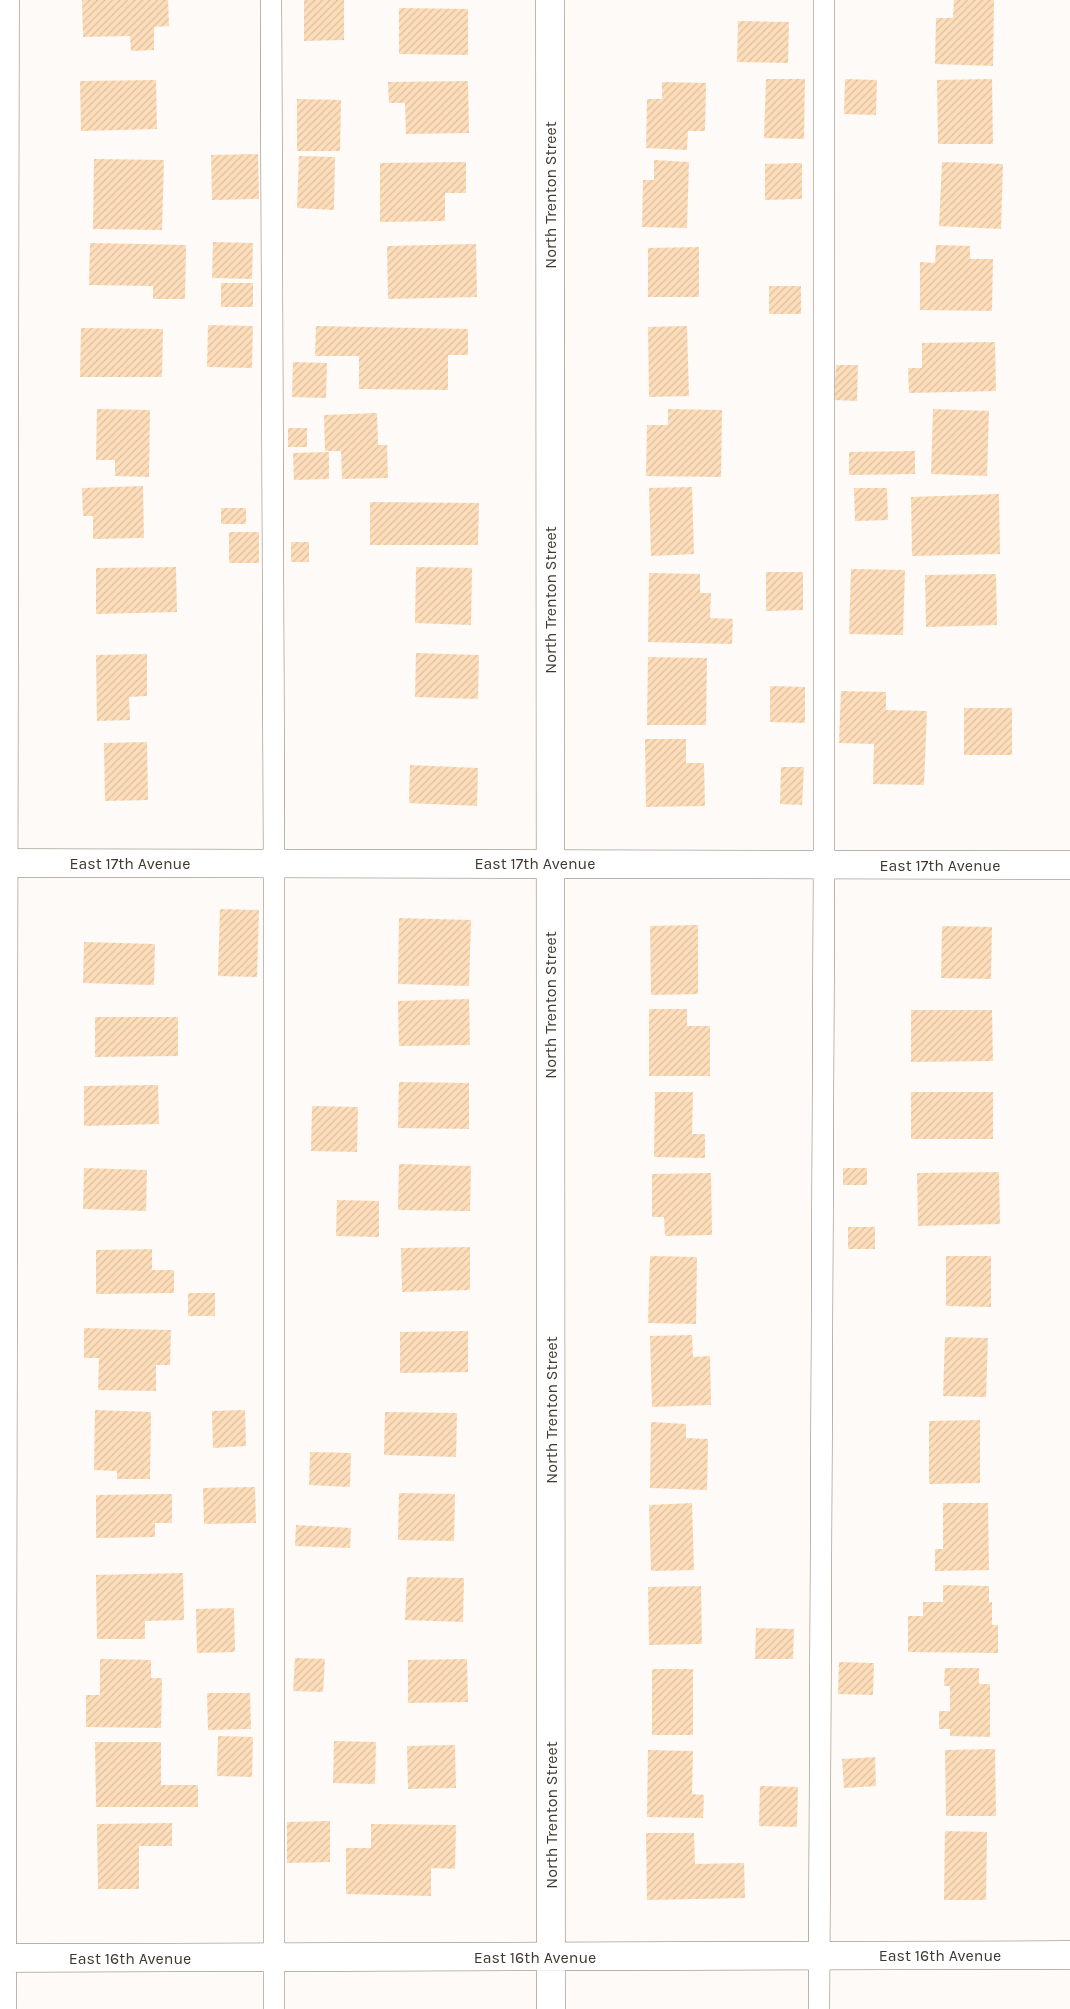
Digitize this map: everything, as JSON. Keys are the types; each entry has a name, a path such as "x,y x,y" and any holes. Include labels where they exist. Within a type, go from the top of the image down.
{"street":[{"path":"2,2009 2,863 6,0"},
{"name":"North Trenton Street","path":"550,0 551,2009"},
{"name":"East 17th Avenue","path":"2,863 1070,864"},
{"name":"East 16th Avenue","path":"1,1958 1070,1955"}],"lane":[{"path":"271,0 274,863 274,2009"},
{"path":"819,2009 824,864 824,0"}],"building":[{"path":"82,0 168,0 169,26 154,27 154,50 131,51 130,36 83,37"},
{"path":"304,0 344,0 344,40 304,41"},
{"path":"954,0 994,0 993,66 935,64 936,18 953,18"},
{"path":"399,8 468,9 468,55 399,54"},
{"path":"738,21 789,22 788,63 737,62"},
{"path":"766,79 805,79 804,139 764,138"},
{"path":"845,79 877,80 876,115 844,114"},
{"path":"992,79 993,144 938,144 937,80"},
{"path":"156,80 157,129 81,131 80,81"},
{"path":"468,81 469,133 406,134 405,103 389,103 388,82"},
{"path":"662,82 706,83 705,131 688,131 687,150 646,148 647,99 662,99"},
{"path":"297,99 341,100 340,151 297,151"},
{"path":"258,154 259,199 212,200 211,155"},
{"path":"299,156 335,157 334,210 297,208"},
{"path":"94,159 164,160 162,230 93,229"},
{"path":"654,160 689,162 687,228 642,227 643,180 654,180"},
{"path":"466,162 466,193 445,193 445,221 380,222 380,163"},
{"path":"942,162 1003,164 1001,229 939,226"},
{"path":"802,163 802,199 765,200 765,164"},
{"path":"213,242 253,243 252,279 212,278"},
{"path":"90,243 186,245 185,299 153,299 153,286 89,285"},
{"path":"476,244 477,297 388,299 387,246"},
{"path":"936,245 970,246 970,259 993,259 992,311 920,310 920,262 935,263"},
{"path":"699,247 699,297 648,297 648,248"},
{"path":"221,283 253,283 253,307 221,307"},
{"path":"769,286 801,286 801,314 769,314"},
{"path":"208,325 253,326 252,368 207,367"},
{"path":"316,326 468,329 468,355 448,355 448,390 359,389 359,356 315,356"},
{"path":"687,326 689,396 649,397 648,327"},
{"path":"81,328 163,329 162,377 80,377"},
{"path":"995,342 996,391 909,393 908,368 922,368 922,343"},
{"path":"293,362 327,363 326,398 292,397"},
{"path":"836,365 858,365 857,401 834,400"},
{"path":"97,409 150,410 149,477 115,476 115,460 96,460"},
{"path":"668,409 722,410 721,477 646,476 647,425 668,425"},
{"path":"933,409 989,411 987,476 931,474"},
{"path":"377,413 378,445 387,445 388,478 342,479 341,451 325,451 324,415"},
{"path":"288,428 307,428 307,447 288,447"},
{"path":"915,451 915,474 849,475 849,452"},
{"path":"329,452 329,479 294,480 293,453"},
{"path":"143,486 144,538 93,539 93,516 83,516 82,488"},
{"path":"692,487 694,554 651,556 649,488"},
{"path":"854,488 887,488 888,520 855,521"},
{"path":"999,494 1000,554 912,556 911,497"},
{"path":"370,502 479,503 478,545 370,545"},
{"path":"221,508 246,508 246,524 221,524"},
{"path":"229,532 259,532 259,563 229,563"},
{"path":"291,542 309,542 309,562 291,562"},
{"path":"176,567 177,612 96,614 96,568"},
{"path":"416,567 472,568 471,625 415,623"},
{"path":"851,569 905,570 903,635 849,634"},
{"path":"766,572 803,572 803,610 766,611"},
{"path":"649,573 700,574 700,593 711,593 710,618 733,619 732,644 648,642"},
{"path":"996,574 997,625 926,627 925,575"},
{"path":"416,653 479,655 478,699 415,697"},
{"path":"147,654 147,696 129,697 130,720 97,721 96,655"},
{"path":"648,657 707,658 706,725 647,725"},
{"path":"770,686 805,687 805,723 770,722"},
{"path":"841,691 886,692 886,710 927,711 924,785 873,784 874,744 839,743"},
{"path":"964,708 1012,708 1012,755 964,755"},
{"path":"645,739 686,739 686,763 704,763 705,806 646,807"},
{"path":"147,742 148,800 105,801 104,743"},
{"path":"410,765 478,768 477,806 409,803"},
{"path":"781,767 804,767 802,805 780,804"},
{"path":"220,909 259,910 257,977 218,976"},
{"path":"399,918 471,920 469,986 398,984"},
{"path":"698,925 698,994 651,995 650,926"},
{"path":"942,926 992,927 991,979 941,978"},
{"path":"84,942 155,944 154,985 83,983"},
{"path":"469,999 470,1045 399,1046 398,1001"},
{"path":"649,1009 687,1009 687,1026 710,1026 710,1076 649,1076"},
{"path":"911,1010 992,1010 993,1061 911,1062"},
{"path":"95,1017 178,1017 178,1056 95,1057"},
{"path":"399,1082 469,1083 469,1129 398,1128"},
{"path":"158,1085 159,1124 84,1126 84,1086"},
{"path":"655,1092 693,1092 692,1134 705,1134 705,1158 654,1157"},
{"path":"911,1092 993,1092 993,1139 911,1139"},
{"path":"312,1106 358,1107 357,1152 311,1151"},
{"path":"399,1164 471,1166 470,1211 398,1210"},
{"path":"84,1168 147,1170 146,1211 83,1209"},
{"path":"843,1168 867,1168 867,1185 843,1185"},
{"path":"999,1172 1000,1224 918,1226 917,1173"},
{"path":"711,1173 712,1235 665,1236 664,1217 652,1217 652,1174"},
{"path":"337,1200 379,1201 379,1237 336,1236"},
{"path":"848,1227 875,1227 875,1249 848,1249"},
{"path":"470,1247 470,1290 402,1292 401,1248"},
{"path":"152,1249 152,1270 174,1270 174,1293 96,1294 96,1250"},
{"path":"650,1256 697,1257 696,1324 648,1323"},
{"path":"946,1256 991,1256 991,1307 946,1306"},
{"path":"188,1293 215,1293 215,1316 188,1316"},
{"path":"84,1328 171,1330 170,1365 156,1365 156,1391 98,1390 99,1358 84,1358"},
{"path":"468,1331 468,1372 400,1373 400,1332"},
{"path":"692,1335 693,1357 710,1356 711,1405 652,1407 650,1336"},
{"path":"945,1337 988,1338 986,1397 943,1396"},
{"path":"95,1410 151,1412 150,1479 117,1479 117,1471 94,1470"},
{"path":"245,1410 246,1446 213,1448 212,1411"},
{"path":"385,1412 457,1413 456,1457 384,1455"},
{"path":"980,1420 980,1483 929,1484 929,1421"},
{"path":"651,1422 686,1424 686,1438 708,1439 707,1490 650,1488"},
{"path":"310,1452 351,1453 350,1487 309,1485"},
{"path":"255,1487 256,1523 204,1524 203,1488"},
{"path":"399,1493 455,1494 454,1541 398,1540"},
{"path":"172,1494 172,1523 155,1523 155,1537 96,1538 96,1495"},
{"path":"692,1503 694,1570 651,1571 649,1505"},
{"path":"943,1503 988,1503 989,1570 935,1571 935,1549 943,1549"},
{"path":"296,1525 351,1528 350,1548 295,1546"},
{"path":"183,1573 184,1620 145,1621 145,1639 97,1639 96,1575"},
{"path":"407,1577 464,1578 463,1622 405,1620"},
{"path":"943,1585 989,1586 989,1602 992,1602 992,1625 998,1625 998,1653 908,1652 908,1616 923,1616 923,1602 943,1602"},
{"path":"701,1586 702,1644 649,1645 648,1587"},
{"path":"234,1608 235,1652 197,1653 196,1609"},
{"path":"756,1628 794,1629 793,1659 755,1659"},
{"path":"295,1658 325,1659 323,1692 293,1691"},
{"path":"100,1659 151,1660 151,1678 162,1678 161,1728 86,1727 86,1695 100,1695"},
{"path":"467,1659 468,1702 408,1703 408,1660"},
{"path":"839,1662 874,1663 873,1695 838,1694"},
{"path":"945,1668 979,1668 979,1684 990,1684 990,1737 950,1736 950,1729 939,1729 939,1711 950,1711 950,1686 944,1686"},
{"path":"652,1669 693,1669 693,1735 652,1735"},
{"path":"207,1693 250,1693 251,1729 208,1730"},
{"path":"218,1736 253,1737 252,1777 217,1776"},
{"path":"334,1741 376,1742 375,1784 333,1783"},
{"path":"95,1742 161,1742 161,1785 198,1785 198,1807 96,1807"},
{"path":"455,1745 456,1788 408,1789 407,1746"},
{"path":"995,1749 996,1816 946,1816 945,1750"},
{"path":"648,1750 693,1751 692,1794 704,1795 703,1818 647,1817"},
{"path":"875,1757 876,1786 844,1788 842,1759"},
{"path":"760,1786 798,1787 797,1827 759,1826"},
{"path":"330,1821 330,1862 287,1863 287,1822"},
{"path":"172,1823 172,1846 139,1846 139,1889 98,1889 97,1824"},
{"path":"371,1824 456,1825 455,1869 431,1868 431,1896 346,1894 346,1848 371,1848"},
{"path":"945,1831 987,1832 986,1900 944,1900"},
{"path":"646,1833 694,1833 695,1864 744,1863 745,1898 647,1900"}]}
